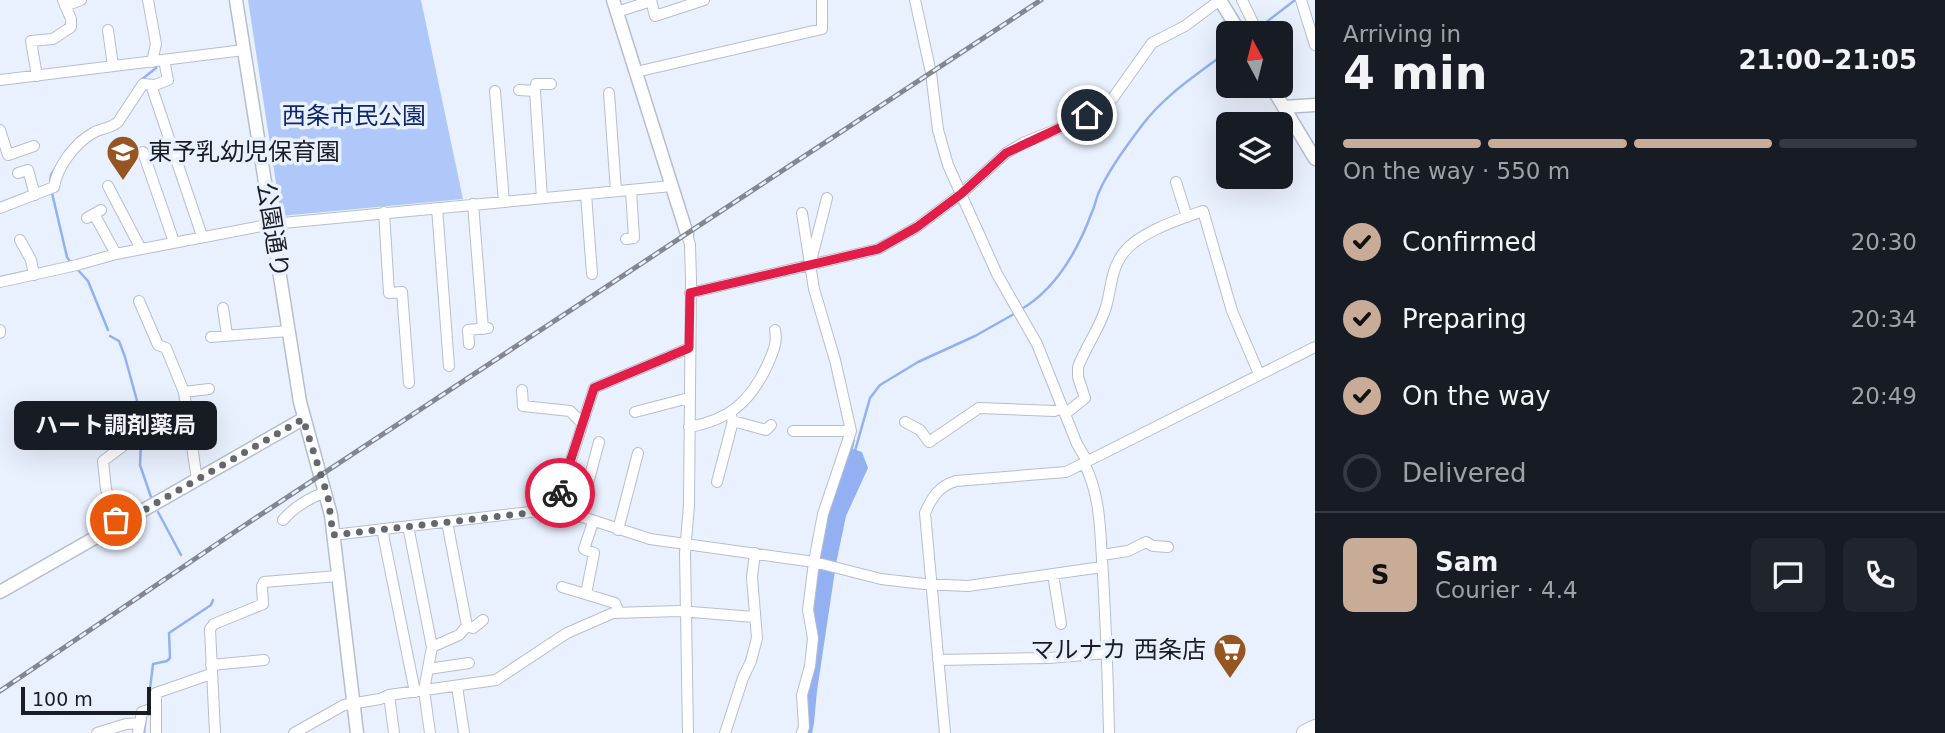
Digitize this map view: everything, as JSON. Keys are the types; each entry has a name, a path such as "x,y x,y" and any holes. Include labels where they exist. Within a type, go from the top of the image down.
{"highway":[{"path":"1306,733 1315,728"}],"street":[{"path":"37,76 31,41 53,39 71,27 71,19 64,3 81,0"},
{"path":"148,0 156,44 152,62"},
{"name":"公園通り","path":"236,0 303,419 326,492 357,733"},
{"path":"688,733 686,545 691,263 687,234 615,6 651,0 655,16 704,0"},
{"path":"636,72 822,29 822,0"},
{"path":"915,0 931,73 943,150 997,274 1037,344 1094,487 1099,509 1102,555 1109,733"},
{"path":"690,293 878,249 917,227 961,194 1006,153 1072,123 1113,99 1152,43 1185,26 1220,0 1233,21"},
{"path":"1242,0 1252,21"},
{"path":"1301,0 1315,45"},
{"path":"108,30 113,66"},
{"path":"0,80 244,50"},
{"path":"0,208 51,188 77,145 95,132 113,127 143,84 168,80 164,60"},
{"path":"542,198 535,91 536,84 551,84"},
{"path":"150,85 202,236"},
{"path":"519,90 535,91"},
{"path":"495,91 504,202"},
{"path":"609,93 616,191"},
{"path":"1278,98 1315,159"},
{"path":"1283,107 1315,105"},
{"path":"0,130 8,155 34,146"},
{"path":"143,152 174,242"},
{"path":"18,173 28,170 35,194"},
{"path":"1176,182 1188,217"},
{"path":"108,186 141,249"},
{"path":"0,282 116,254 272,224 672,186"},
{"path":"626,239 634,238 631,190"},
{"path":"586,194 592,274"},
{"path":"810,265 827,198"},
{"path":"468,344 468,330 486,328 473,204"},
{"path":"437,208 449,366"},
{"path":"905,422 920,430 929,442 979,408 1064,411 1085,398 1078,377 1078,367 1106,308 1115,269 1122,254 1147,235 1203,211 1232,311 1259,374"},
{"path":"384,212 388,293 402,292 409,383"},
{"path":"802,213 814,289 835,360 851,431 823,514 808,610 813,638 810,666 802,695 802,733"},
{"path":"94,214 116,254"},
{"path":"20,240 31,260 34,275"},
{"path":"139,301 158,345 166,348 184,392 197,480"},
{"path":"223,308 227,335"},
{"path":"717,482 731,417 757,387 772,355 777,338 775,330"},
{"path":"211,337 288,331"},
{"path":"945,733 925,513 933,497 943,486 965,480 1058,474 1315,347"},
{"path":"555,510 594,388 689,348"},
{"path":"184,392 209,389"},
{"path":"522,390 523,405 570,411 582,423"},
{"path":"635,412 689,398"},
{"path":"689,427 731,417 766,430 771,425"},
{"path":"0,592 303,419"},
{"path":"157,430 189,426"},
{"path":"793,430 851,431"},
{"path":"118,525 106,489 103,461 135,437"},
{"path":"579,517 599,442"},
{"path":"618,530 638,453"},
{"path":"283,520 293,509 326,492"},
{"path":"333,535 555,510 650,539 816,562 881,579 931,585 968,586 1102,567"},
{"path":"447,522 467,626"},
{"path":"586,594 594,553 584,549 593,522"},
{"path":"408,526 432,647 420,691"},
{"path":"382,529 430,733"},
{"path":"1102,555 1128,551 1146,541 1168,547"},
{"path":"725,733 757,638 752,577 755,553"},
{"path":"1053,574 1060,624"},
{"path":"215,733 209,629 214,624 263,604 264,582 338,576"},
{"path":"562,587 615,603 619,612"},
{"path":"294,733 344,705 389,695 496,680 567,633 619,612 686,612 754,617"},
{"path":"467,626 473,628 483,620"},
{"path":"432,647 459,635 467,626"},
{"path":"938,660 1049,658 1107,653"},
{"path":"97,733 126,724 139,728 156,693 211,669 264,660"},
{"path":"428,668 469,663"},
{"path":"457,686 464,733"},
{"path":"389,695 394,733"},
{"path":"150,709 156,733"}],"green space":[{"name":"西条市民公園","path":"248,0 421,0 463,199 281,216"}],"shaded area":[{"path":"853,437 853,449 862,452 868,468 846,516 836,564 814,723 812,733 806,733 806,692 817,637 813,605 816,573 824,525"}],"waterway":[{"path":"1268,21 1295,0"},
{"path":"1020,310 1044,292 1064,268 1080,241 1103,184 1143,124 1173,93 1216,60"},
{"path":"141,80 156,68 157,63"},
{"path":"65,152 91,129"},
{"path":"50,186 51,175 58,164"},
{"path":"52,193 67,257 71,263"},
{"path":"76,268 88,281 108,330"},
{"path":"855,451 870,398 880,385 918,362 975,336 1014,314"},
{"path":"110,336 119,341 142,419 140,465 151,497"},
{"path":"158,512 181,555"},
{"path":"148,705 153,664 170,658 169,633 211,605 213,600"},
{"path":"144,733 146,715"}],"railway":[{"path":"0,691 239,529 1041,0"}],"way so far":[{"path":"116,520 118,525 303,419 328,497 333,535 555,510 560,493"}],"place":[{"name":"東予乳幼児保育園","path":"123,182"},
{"name":"ハート調剤薬局","path":"116,520"},
{"name":"マルナカ 西条店","path":"1230,680"}],"route":[{"path":"560,493 594,388 689,348 690,293 878,249 917,227 961,194 1006,153 1087,115"}]}
